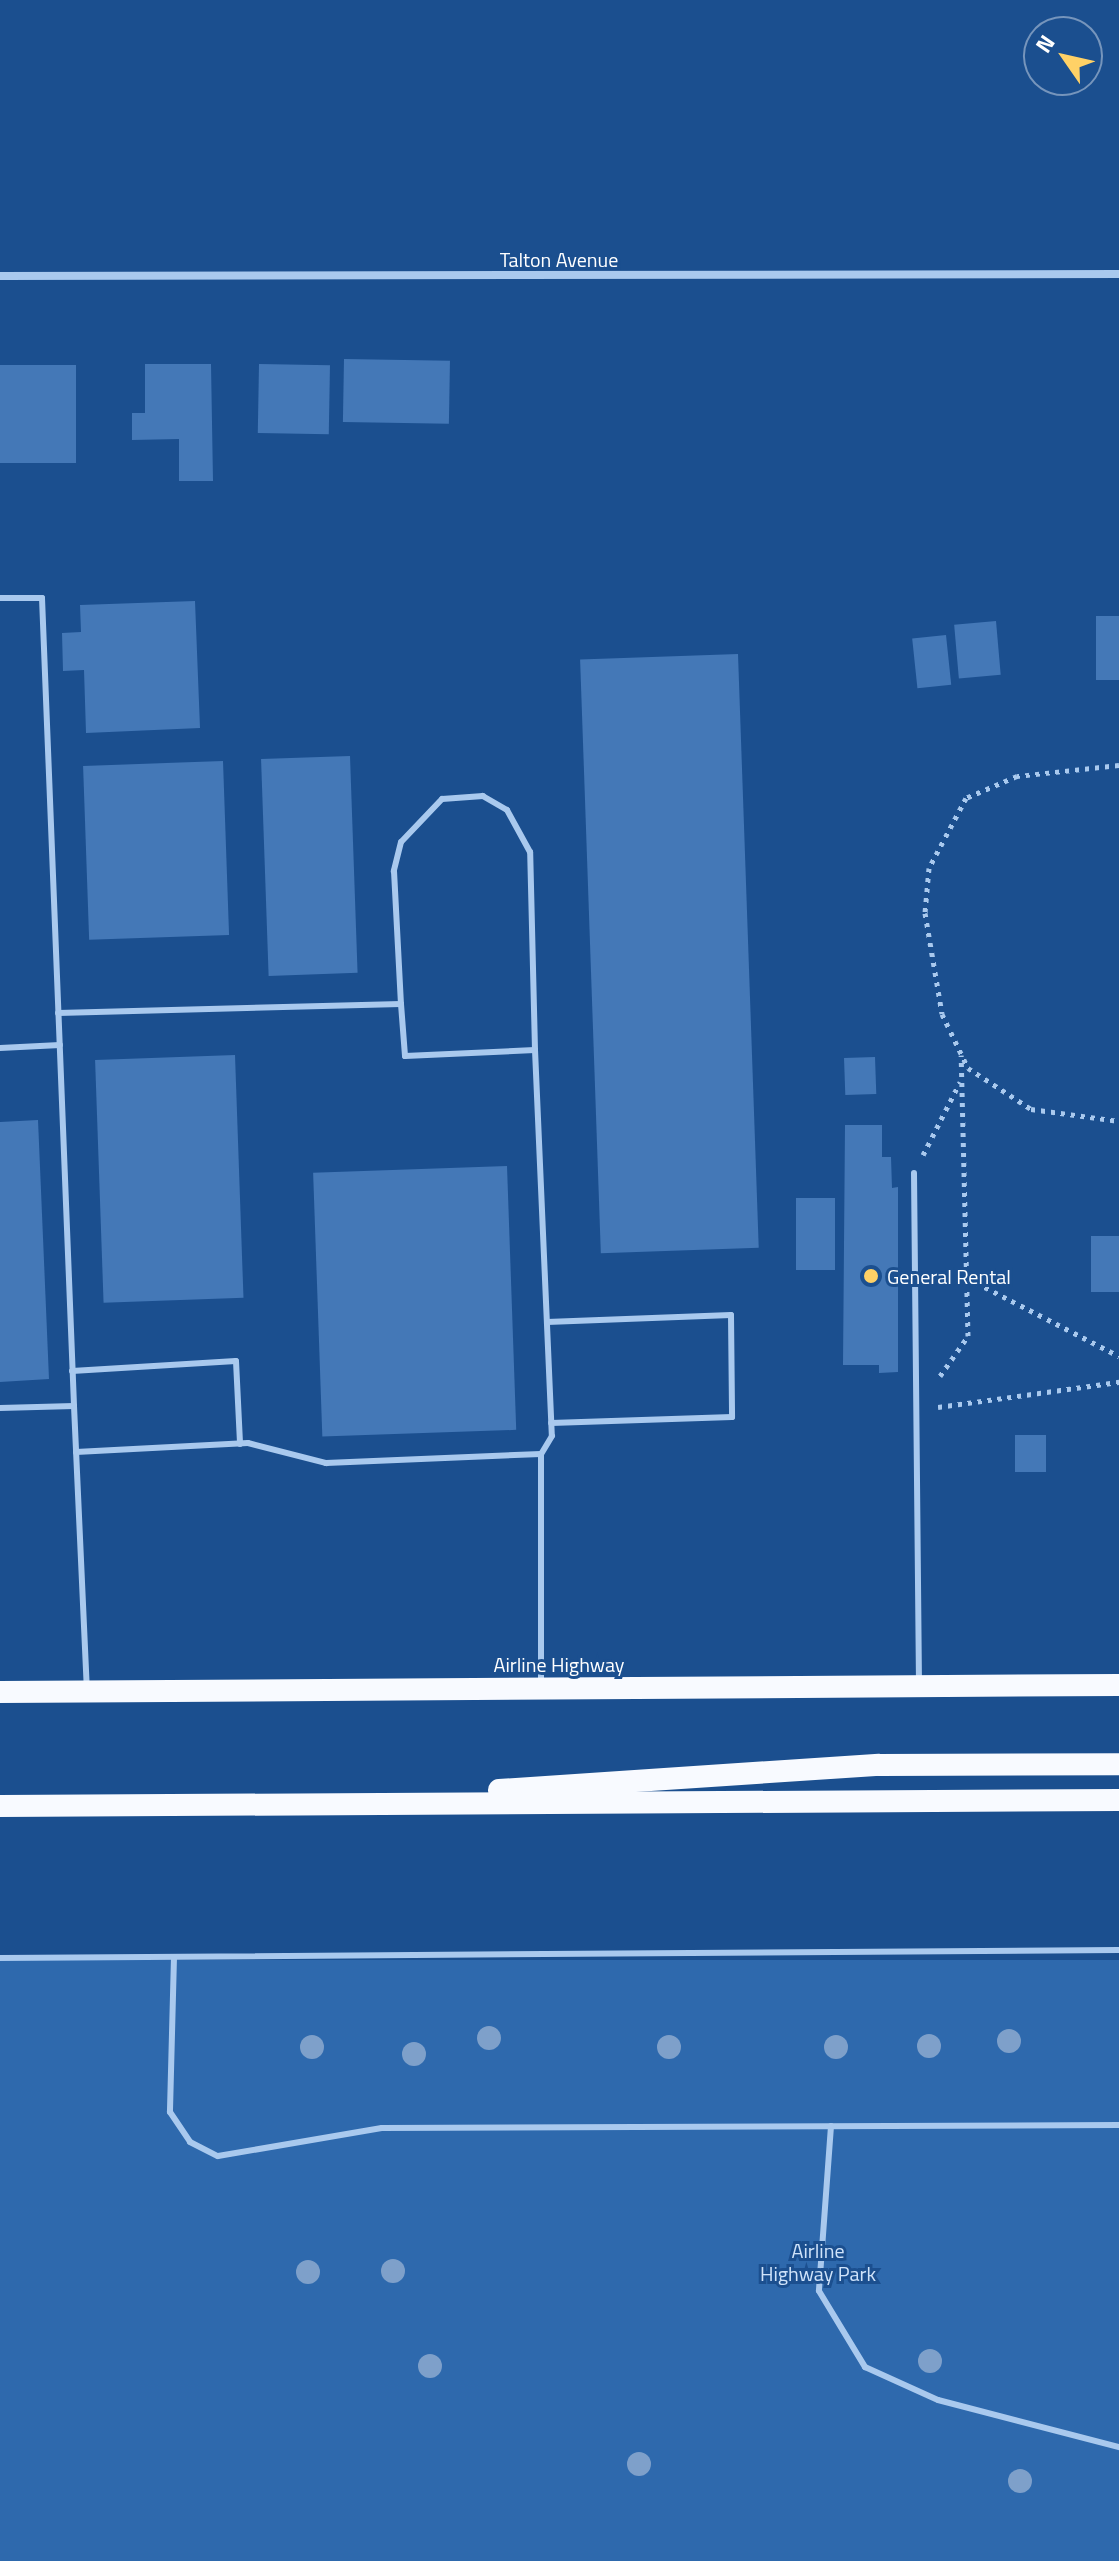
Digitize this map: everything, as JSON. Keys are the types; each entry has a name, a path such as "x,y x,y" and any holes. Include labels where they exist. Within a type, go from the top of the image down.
{"highway":[{"name":"Airline Highway","path":"0,1692 1119,1685"},
{"path":"310,1804 879,1765 1119,1764"},
{"path":"0,1806 1119,1800"}],"street":[{"name":"Talton Avenue","path":"0,276 1119,274"}],"lane":[{"path":"0,598 42,598 72,1371 88,1691"},
{"path":"535,1050 405,1056 394,871 401,842 442,799 483,796 507,810 530,852 551,1423 541,1454 541,1689"},
{"path":"58,1013 401,1004"},
{"path":"0,1048 60,1045"},
{"path":"914,1173 919,1687"},
{"path":"547,1322 731,1315 732,1417 551,1423"},
{"path":"72,1371 236,1361 240,1444"},
{"path":"0,1408 74,1406"},
{"path":"76,1452 240,1444 326,1463 541,1454"},
{"path":"0,1958 1119,1950"},
{"path":"174,1957 170,2112 190,2142 218,2156 382,2128 1119,2125"},
{"path":"831,2126 819,2291 865,2367 938,2400 1119,2447"}],"path":[{"path":"1119,765 988,784 966,798 943,832 929,868 925,913 942,1014 968,1068 1031,1109 1119,1121"},
{"path":"917,1410 968,1336 961,1052"},
{"path":"914,1173 962,1079"},
{"path":"966,1278 1119,1356"},
{"path":"917,1410 1119,1382"}],"green space":[{"name":"Airline Highway Park","path":"0,1960 1119,1960 1119,2561 0,2561"}],"building":[{"path":"344,359 450,361 449,424 343,422"},
{"path":"145,364 211,364 213,481 179,481 179,439 132,440 132,413 145,413"},
{"path":"259,364 330,365 329,434 258,433"},
{"path":"0,365 76,365 76,463 0,463"},
{"path":"195,601 200,728 86,733 84,670 63,671 62,633 81,632 80,605"},
{"path":"1096,616 1119,616 1119,680 1096,680"},
{"path":"996,621 1001,675 959,678 954,625"},
{"path":"946,635 951,685 917,688 912,639"},
{"path":"738,654 759,1248 601,1253 580,660"},
{"path":"350,756 358,973 269,976 261,759"},
{"path":"223,761 229,935 89,940 83,766"},
{"path":"235,1055 243,1298 104,1303 95,1060"},
{"path":"875,1057 876,1094 845,1095 844,1058"},
{"path":"38,1120 49,1379 0,1382 0,1122"},
{"name":"General Rental","path":"845,1125 882,1125 882,1157 891,1157 892,1188 898,1187 898,1372 879,1373 879,1365 843,1365"},
{"path":"507,1166 516,1430 322,1437 313,1173"},
{"path":"796,1198 835,1198 835,1270 796,1270"},
{"path":"1091,1236 1119,1236 1119,1292 1091,1292"},
{"path":"1015,1435 1046,1435 1046,1472 1015,1472"}],"place":[{"name":"General Rental","path":"871,1276"}]}
